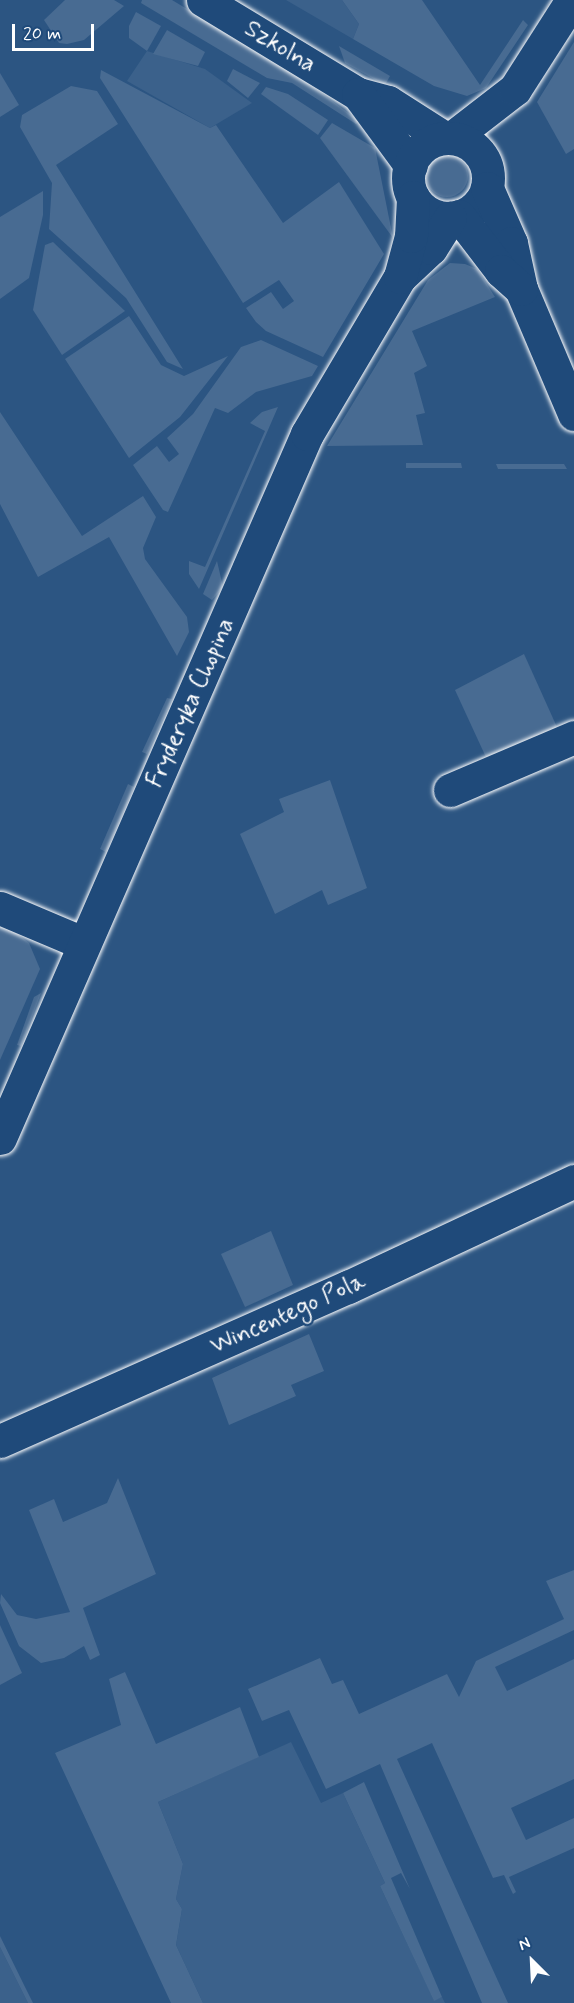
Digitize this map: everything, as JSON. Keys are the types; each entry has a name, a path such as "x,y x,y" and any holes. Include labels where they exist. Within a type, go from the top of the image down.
{"street":[{"name":"Szkolna","path":"203,0 357,94"},
{"path":"400,277 431,248 455,217 479,204 515,89 572,0"},
{"path":"400,277 411,236 412,181 425,145 448,137 515,89"},
{"path":"357,94 388,102 448,137 474,147 511,243 521,289 574,414"},
{"path":"357,94 432,214 455,217 501,270 521,289"},
{"name":"Fryderyka Chopina","path":"0,1138 83,943 311,425 400,277"},
{"path":"450,790 574,737"},
{"path":"0,908 83,943"},
{"name":"Wincentego Pola","path":"0,1441 348,1287 574,1181"}],"shaded area":[{"path":"65,0 114,0 124,6 84,40 67,44 59,43 44,20"},
{"path":"142,0 172,0 297,75 359,121 356,124 292,83 267,78 141,3"},
{"path":"286,0 342,0 359,24 353,39"},
{"path":"342,0 422,0 480,85 523,20 528,25 486,88 467,96 434,86 353,39 359,24"},
{"path":"136,12 161,26 147,51 129,38 129,26"},
{"path":"167,30 205,52 198,66 153,54"},
{"path":"574,42 574,149 566,154 537,102"},
{"path":"339,46 390,76 385,85 345,63"},
{"path":"147,51 205,69 252,103 210,128 127,81"},
{"path":"233,69 260,83 248,98 227,81"},
{"path":"101,70 210,128 216,125 283,223 339,182 384,254 323,357 266,331 256,322 246,308 271,292 283,309 294,301 279,280 243,303 100,78"},
{"path":"0,73 19,105 0,117"},
{"path":"71,86 97,91 118,124 56,165 183,369 167,362 126,298 49,229 52,183 20,127 22,115"},
{"path":"266,87 288,94 328,120 318,135 261,94"},
{"path":"332,123 375,148 393,238 320,138"},
{"path":"447,155 462,161 468,176 462,191 447,197 432,191 426,176 432,161"},
{"path":"43,191 43,215 29,278 0,299 0,217"},
{"path":"53,242 125,311 62,355 33,310 45,245"},
{"path":"450,263 465,264 477,269 495,297 412,331 427,366 414,373 425,413 416,415 423,445 327,446 428,280"},
{"path":"129,316 161,365 184,376 228,356 180,417 129,458 65,359"},
{"path":"261,340 318,366 312,376 256,392 228,413 215,408 168,512 163,510 133,465 157,446 169,462 179,454 167,438 193,414 241,347"},
{"path":"278,407 199,589 189,574 189,561 205,567 265,431 250,423 262,412"},
{"path":"0,412 82,536 143,496 156,517 143,548 145,559 187,617 189,632 177,656 109,537 38,577 0,504"},
{"path":"406,463 461,463 462,468 406,468"},
{"path":"496,464 564,464 567,469 498,469"},
{"path":"217,561 223,587 212,600 203,594"},
{"path":"524,654 561,736 490,766 455,690"},
{"path":"167,698 172,699 147,754 142,752"},
{"path":"330,780 367,888 328,905 322,890 275,914 240,834 284,812 279,799"},
{"path":"128,784 134,787 106,852 100,849"},
{"path":"0,921 29,943 40,969 0,1060"},
{"path":"41,993 21,1046 17,1045 34,997"},
{"path":"271,1231 293,1285 245,1307 221,1254"},
{"path":"309,1334 324,1371 291,1385 296,1396 229,1425 212,1378"},
{"path":"118,1478 156,1574 83,1608 100,1655 90,1660 84,1646 64,1658 41,1663 19,1646 0,1603 1,1594 17,1615 36,1619 70,1612 29,1510 54,1499 63,1522 107,1503"},
{"path":"574,1570 574,1630 495,1667 507,1691 574,1659 574,1779 511,1808 526,1840 574,1818 574,1848 509,1877 516,1892 513,1894 504,1875 493,1878 432,1743 397,1759 508,2003 482,2003 380,1764 326,1789 289,1710 262,1721 248,1689 320,1658 332,1684 343,1680 359,1714 447,1674 459,1697 476,1661 564,1619 546,1581"},
{"path":"0,1625 22,1673 0,1685"},
{"path":"125,1672 156,1744 240,1707 259,1757 158,1802 183,1864 176,1899 182,1909 176,1945 203,2003 171,2003 55,1753 121,1725 109,1679"},
{"path":"291,1742 321,1803 343,1793 385,1883 380,1886 434,2000 442,1997 445,2003 203,2003 176,1945 182,1909 176,1899 183,1864 158,1802"},
{"path":"364,1782 410,1889 401,1873 391,1878 442,1997 434,2001 380,1886 385,1883 343,1793"},
{"path":"0,1936 33,2003 28,2003 0,1947"},
{"path":"0,1947 28,2003 0,2003"}]}
